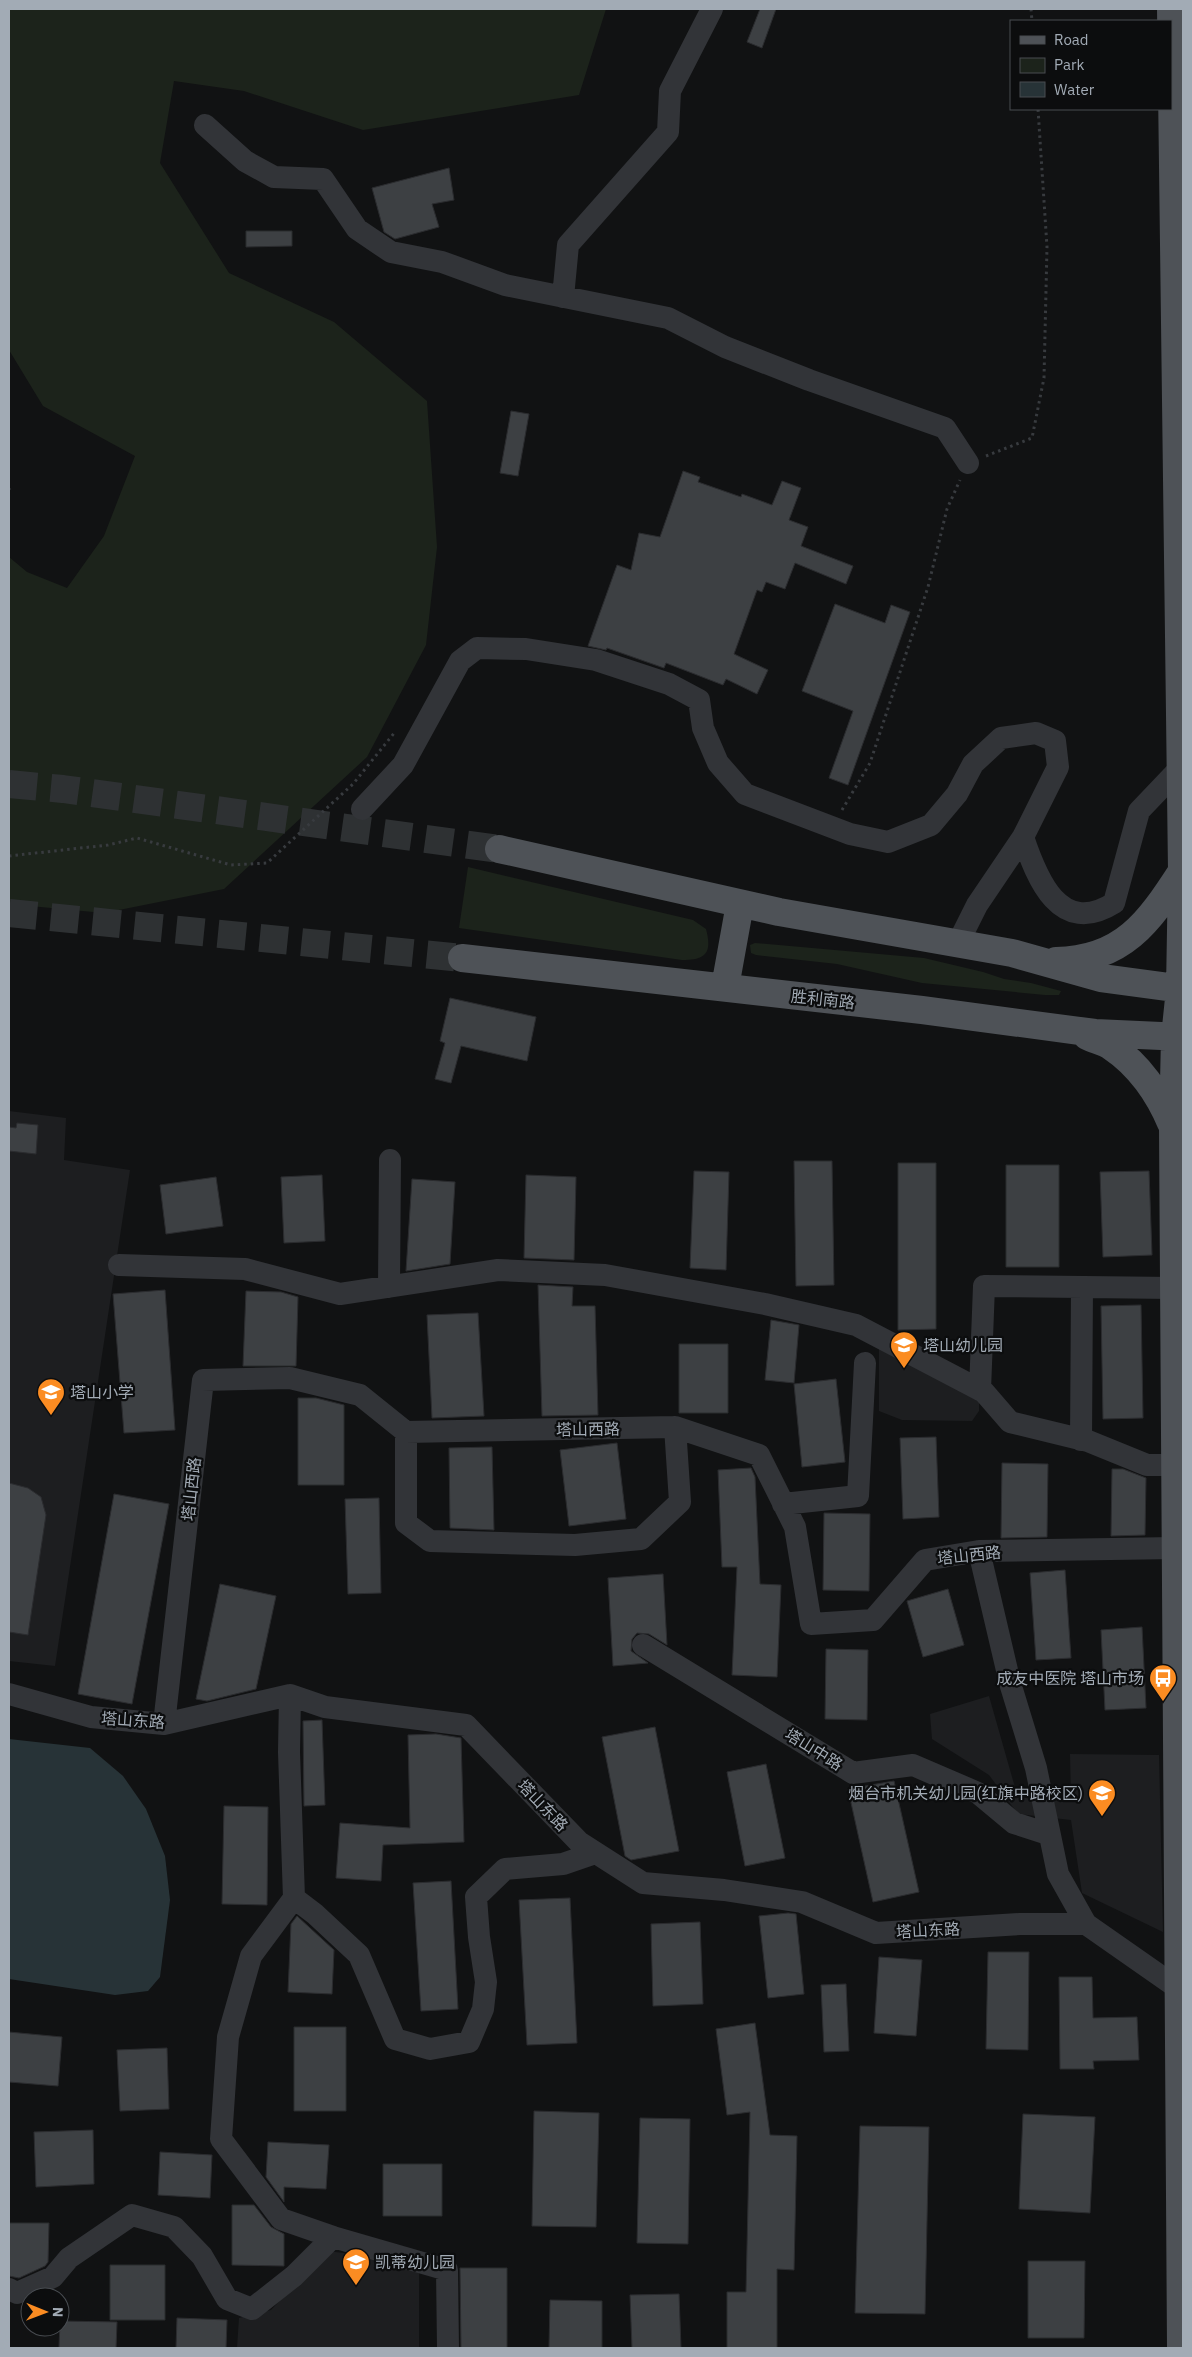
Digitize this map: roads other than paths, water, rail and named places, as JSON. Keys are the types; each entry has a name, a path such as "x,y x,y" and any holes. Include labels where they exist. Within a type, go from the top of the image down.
{"main road":[{"path":"1172,78 1182,766 1182,989 1173,1128 1181,2348"},
{"path":"499,849 779,912 958,943 1043,961 1102,978 1182,989"},
{"path":"1043,961 1090,957 1109,950 1144,925 1158,908 1182,871"},
{"path":"725,987 740,904"},
{"name":"胜利南路","path":"462,958 725,987 1095,1033 1179,1037"},
{"path":"1062,1028 1112,1047 1130,1063 1156,1091 1173,1128"}],"street":[{"path":"563,297 568,245 668,132 670,91 712,9"},
{"path":"205,125 244,161 274,177 323,179 357,229 391,252 442,262 505,285 668,318 734,351 809,380 945,428 968,463"},
{"path":"362,809 403,765 460,661 476,648 526,649 596,660 669,684 699,700 703,728 718,763 745,794 850,834 888,842 931,825 957,794 973,764 1001,738 1036,733 1055,741 1058,767 1023,837 977,905 958,943"},
{"path":"1023,837 1043,886 1064,909 1082,914 1104,909 1114,903 1139,811 1182,766"},
{"path":"389,1287 390,1160"},
{"path":"118,1265 245,1269 340,1294 498,1270 614,1277 765,1304 856,1325 980,1390 1000,1408 1010,1422 1081,1440 1147,1464 1175,1465"},
{"path":"980,1390 984,1286 1174,1288"},
{"path":"1081,1440 1082,1287"},
{"path":"783,1504 858,1496 865,1363"},
{"name":"塔山西路","path":"164,1724 203,1380 290,1378 334,1389 360,1396 406,1432 675,1427 759,1455 795,1527 811,1624 873,1620 925,1560 979,1551 1175,1548"},
{"path":"406,1432 406,1523 430,1541 575,1545 642,1539 680,1502 675,1427"},
{"path":"979,1551 1010,1683 1036,1768 1048,1834 1058,1874 1086,1924 1180,1989"},
{"name":"塔山中路","path":"643,1645 853,1773 913,1765 978,1793 1014,1823 1048,1834"},
{"name":"塔山东路","path":"9,1694 91,1717 164,1724 290,1695 325,1707 466,1725 579,1842 643,1883 724,1890 802,1902 876,1933 1020,1924 1086,1924"},
{"path":"290,1695 289,1752 294,1898 251,1956 228,2037 221,2139 281,2219 333,2237 446,2270 448,2348"},
{"path":"294,1898 315,1914 360,1955 394,2039 430,2049 469,2042 483,2009 486,1982 479,1937 476,1898 505,1869 563,1864 595,1852"},
{"path":"9,2289 17,2293 53,2277 69,2258 132,2215 174,2227 202,2256 227,2299 252,2309 294,2276 333,2237"}],"water":[{"path":"9,1739 90,1748 123,1776 146,1809 165,1856 170,1900 160,1977 148,1991 115,1995 9,1979"}],"tunnel":[{"path":"9,784 63,789 499,849"},
{"path":"9,913 462,958"}],"place":[{"name":"塔山幼儿园","path":"904,1369"},
{"name":"塔山小学","path":"51,1416"},
{"name":"成友中医院 塔山市场","path":"1163,1702"},
{"name":"烟台市机关幼儿园(红旗中路校区)","path":"1102,1817"},
{"name":"凯蒂幼儿园","path":"356,2286"}]}
